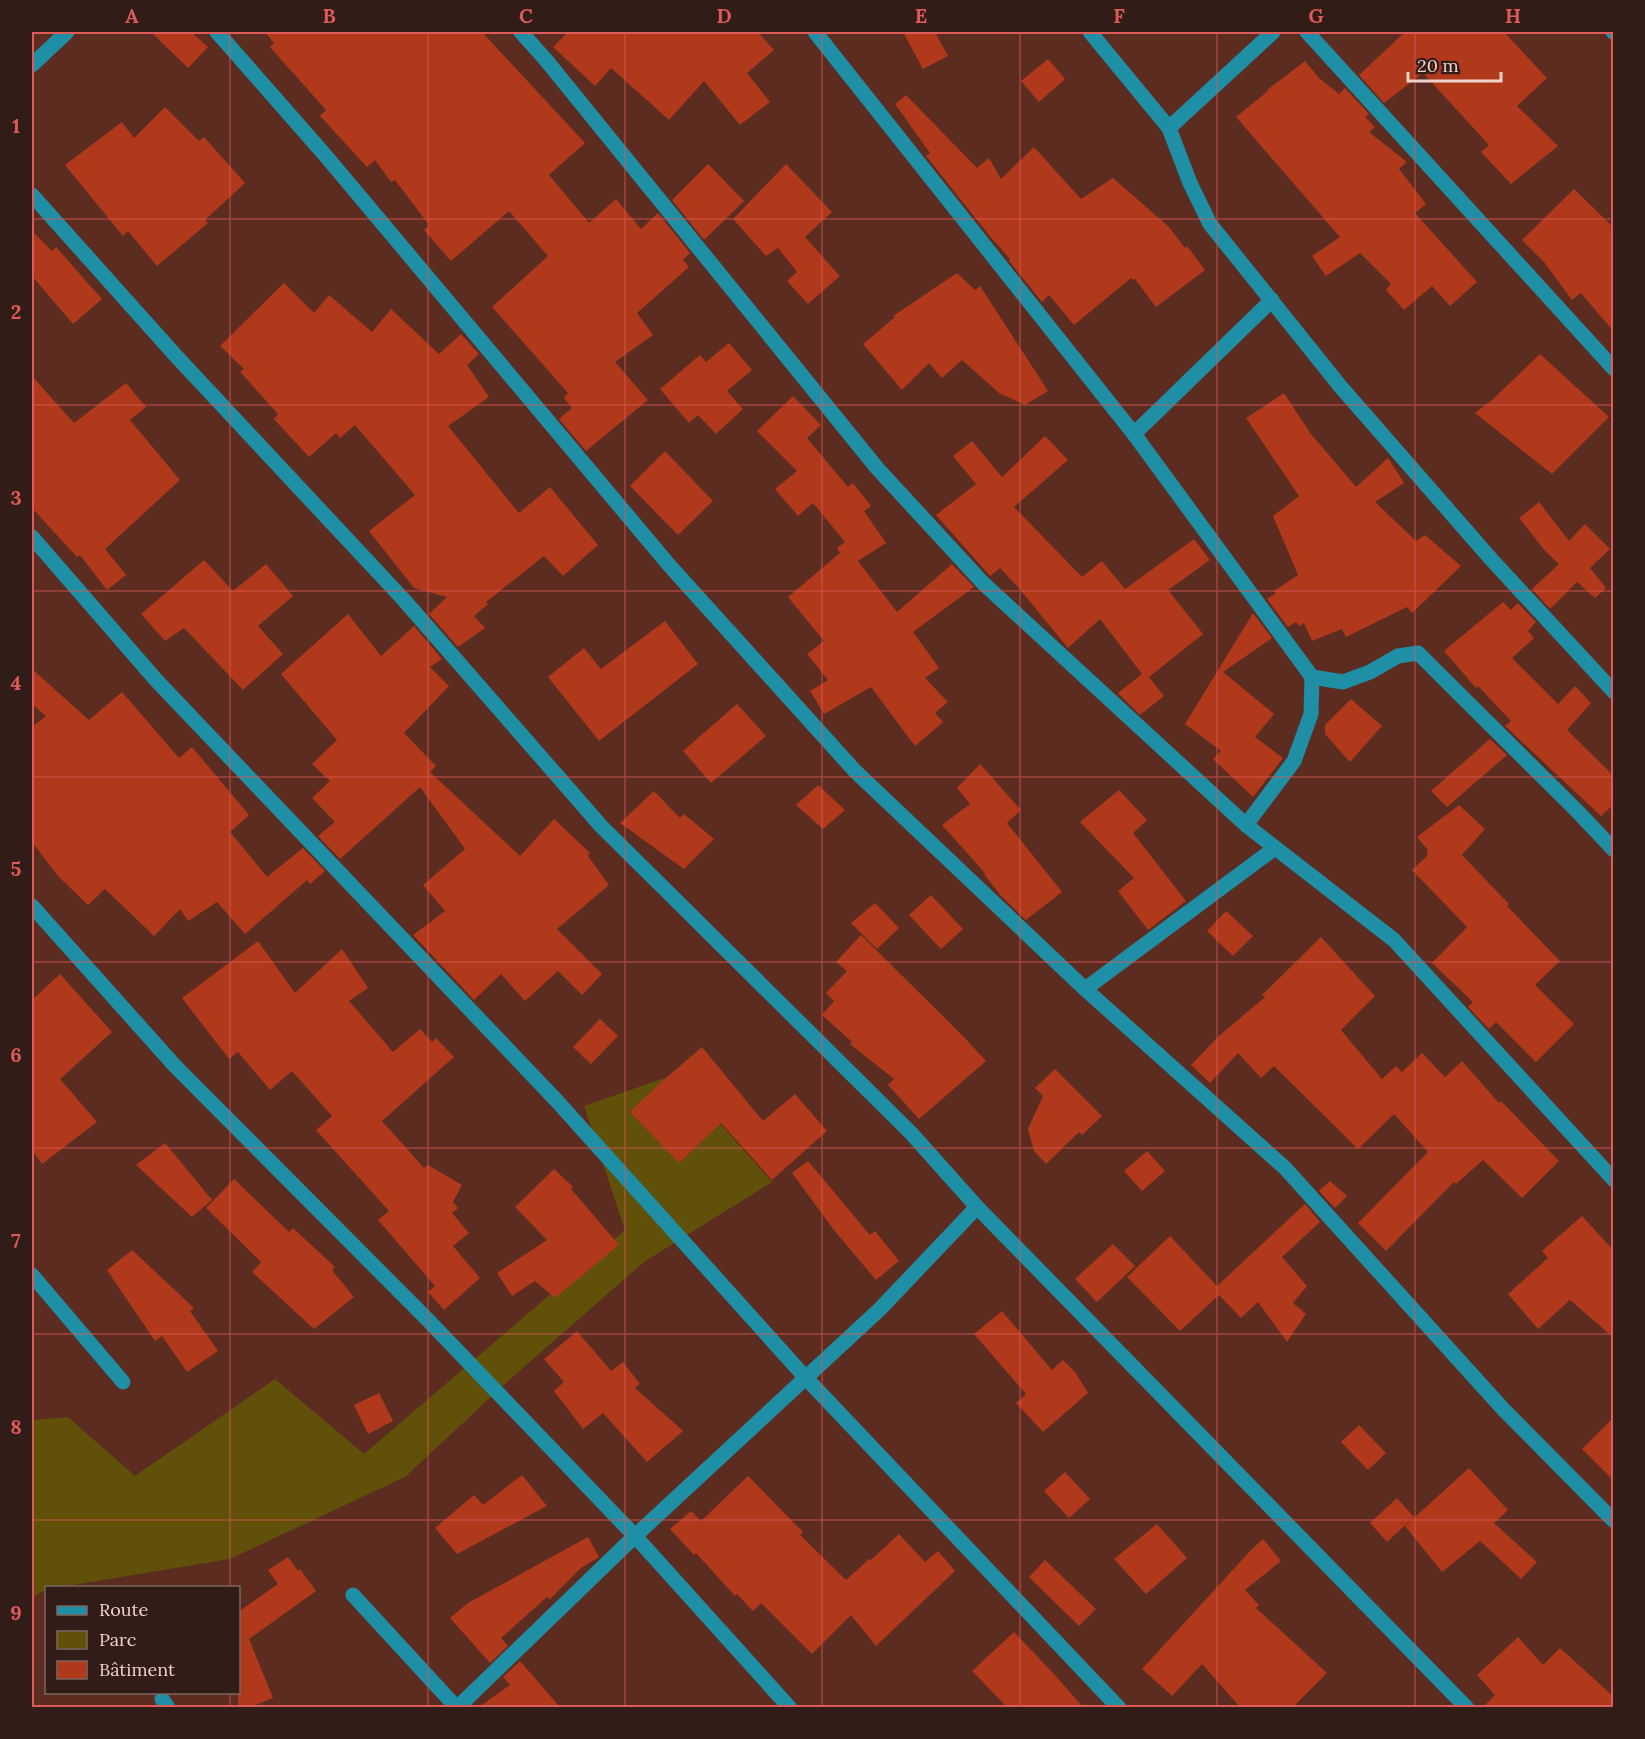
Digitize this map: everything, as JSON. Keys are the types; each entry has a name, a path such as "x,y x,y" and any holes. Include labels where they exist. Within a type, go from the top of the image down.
{"street":[{"path":"32,65 67,32"},
{"path":"217,32 332,164 669,565 855,771 1085,989 1285,1168 1504,1410 1614,1521"},
{"path":"521,32 885,476 983,583 1246,825 1394,940 1614,1180"},
{"path":"815,32 1134,434 1312,677 1311,714 1294,761 1246,825"},
{"path":"1090,32 1169,128 1190,183 1210,224 1340,386 1491,559 1614,692"},
{"path":"1169,128 1274,32"},
{"path":"1307,32 1614,369"},
{"path":"32,195 176,356 404,600 602,826 911,1133 977,1208 1467,1707"},
{"path":"1134,434 1272,300"},
{"path":"32,537 156,680 556,1100 805,1377 1119,1707"},
{"path":"1312,677 1343,682 1370,672 1398,656 1418,653 1614,850"},
{"path":"1085,989 1275,848"},
{"path":"32,906 175,1066 427,1319 634,1536 790,1707"},
{"path":"353,1595 457,1707 634,1536 880,1308 977,1208"},
{"path":"32,1275 123,1382"}],"green space":[{"path":"676,1074 772,1182 644,1262 507,1382 405,1477 230,1559 67,1586 45,1586 45,1590 32,1597 32,1420 68,1417 135,1476 275,1379 364,1454 625,1230 584,1106"}],"building":[{"path":"151,32 191,32 208,47 188,68"},
{"path":"265,32 482,32 585,143 549,175 589,223 616,199 641,229 658,213 690,253 683,260 689,267 637,313 653,335 615,362 648,400 586,451 559,419 572,408 564,398 568,393 492,307 548,256 509,211 451,261 424,230 429,225 395,180 391,182 375,160 367,167 320,116 326,110 270,47 274,43"},
{"path":"568,32 758,32 774,50 747,73 770,102 740,125 704,81 669,120 611,68 595,86 553,47"},
{"path":"903,32 935,32 948,56 923,69"},
{"path":"1405,32 1504,32 1547,78 1517,106 1558,146 1511,184 1481,152 1489,145 1423,73 1384,103 1359,75"},
{"path":"1048,59 1065,79 1039,102 1021,81"},
{"path":"1305,61 1319,78 1339,94 1345,88 1369,114 1365,117 1375,127 1369,132 1407,162 1399,169 1426,204 1415,213 1477,282 1450,306 1432,286 1404,310 1386,290 1391,284 1360,253 1326,276 1312,256 1340,237 1236,117"},
{"path":"906,95 977,168 989,158 1001,179 1034,147 1081,199 1113,178 1169,227 1205,270 1156,307 1135,279 1131,278 1074,325 1049,295 1042,302 926,156 930,153 895,104"},
{"path":"165,107 199,141 204,137 245,183 205,220 208,223 157,266 128,231 123,236 65,165 122,122 134,138"},
{"path":"708,164 744,201 704,240 672,200"},
{"path":"786,164 832,212 805,237 840,276 808,304 787,281 797,272 778,248 766,256 733,219"},
{"path":"1574,189 1614,228 1614,332 1581,293 1572,300 1544,262 1522,240"},
{"path":"32,231 52,251 56,247 102,299 73,324 32,276"},
{"path":"957,273 975,290 980,286 1048,391 1025,405 999,393 962,360 942,378 929,363 902,390 863,344 895,317 893,316"},
{"path":"284,283 314,313 329,295 372,332 391,309 439,354 461,334 479,354 467,365 489,397 448,426 519,513 550,487 598,545 563,576 544,556 486,602 488,604 474,616 485,628 458,647 429,614 447,597 414,588 369,531 415,495 355,425 340,438 336,433 309,457 274,419 278,414 240,372 244,369 220,346"},
{"path":"729,343 752,370 727,391 743,409 716,434 698,415 689,423 660,389 700,355 706,362"},
{"path":"1540,354 1609,417 1552,474 1475,413"},
{"path":"32,376 74,423 126,383 146,407 130,420 180,480 105,549 126,575 107,590 80,555 77,557 32,508"},
{"path":"1284,393 1311,434 1356,487 1388,458 1404,483 1375,502 1416,541 1425,535 1461,566 1412,613 1407,607 1346,637 1342,629 1312,641 1304,623 1299,626 1296,622 1288,627 1267,599 1276,593 1274,591 1298,575 1273,516 1299,496 1246,418"},
{"path":"793,396 821,425 807,438 848,487 853,483 871,506 864,511 886,543 858,561 897,612 952,564 974,587 913,632 939,668 925,678 948,702 935,713 943,722 915,746 871,687 824,714 810,691 828,680 807,654 824,641 788,597 840,553 837,548 845,542 813,503 798,516 775,489 797,471 757,431"},
{"path":"1045,436 1068,460 1014,507 1082,577 1102,561 1125,589 1194,539 1210,560 1168,590 1203,634 1149,677 1164,696 1140,715 1118,693 1142,674 1100,619 1068,648 1000,568 990,576 936,515 976,484 953,456 972,441 1002,477"},
{"path":"665,451 713,501 678,535 630,486"},
{"path":"1539,502 1569,541 1585,524 1610,549 1590,568 1606,588 1595,598 1577,582 1550,609 1532,589 1559,564 1546,552 1519,518"},
{"path":"204,560 233,591 266,564 293,596 258,626 283,654 243,690 184,628 165,641 141,614"},
{"path":"1503,602 1511,610 1518,603 1536,622 1528,631 1534,638 1512,658 1558,704 1575,686 1591,703 1567,730 1614,776 1614,804 1601,816 1505,726 1511,721 1478,686 1476,688 1444,651"},
{"path":"1253,613 1272,638 1223,672 1274,714 1255,737 1283,758 1253,797 1213,759 1221,751 1185,724"},
{"path":"348,614 381,656 414,626 442,659 430,667 449,686 404,733 436,766 430,772 520,856 554,819 590,853 588,856 609,885 557,929 602,974 582,995 558,971 525,1001 501,974 474,1000 413,935 445,911 423,885 465,849 420,787 340,859 318,836 335,822 312,798 330,781 312,764 337,740 281,674"},
{"path":"665,621 698,664 599,741 548,677 584,648 601,669"},
{"path":"32,669 89,720 122,692 179,758 192,747 249,815 230,832 267,877 303,848 325,871 310,884 307,880 245,934 217,902 188,921 180,909 154,936 105,889 88,905 58,876 32,842 32,727 46,716 32,704"},
{"path":"1351,699 1382,726 1350,762 1325,734 1325,725"},
{"path":"737,704 766,736 711,783 683,751"},
{"path":"1490,739 1507,755 1447,807 1431,791"},
{"path":"980,764 1021,810 1007,823 1062,892 1026,920 1000,895 985,873 942,825 970,804 957,788"},
{"path":"818,785 845,810 823,829 796,805"},
{"path":"1119,790 1147,820 1133,833 1186,901 1148,930 1118,891 1134,878 1080,822"},
{"path":"654,791 680,818 684,814 714,839 684,869 620,823"},
{"path":"1459,805 1485,829 1462,855 1560,961 1535,985 1574,1024 1536,1062 1496,1022 1489,1029 1468,1007 1473,1002 1432,963 1467,927 1412,870 1428,855 1426,852 1428,850 1417,837"},
{"path":"931,895 963,929 941,949 909,915"},
{"path":"875,903 899,928 877,949 851,923"},
{"path":"1226,911 1253,936 1233,956 1207,931"},
{"path":"861,935 986,1061 919,1119 888,1085 894,1079 850,1044 852,1042 822,1015 834,1001 826,993 847,971 836,962"},
{"path":"1321,937 1375,996 1341,1030 1382,1079 1396,1066 1402,1072 1422,1053 1445,1077 1462,1061 1499,1103 1501,1101 1559,1161 1522,1198 1483,1160 1456,1184 1454,1182 1386,1251 1358,1223 1428,1152 1394,1114 1358,1149 1274,1066 1261,1078 1238,1053 1210,1083 1191,1065 1219,1036 1265,997 1262,995"},
{"path":"258,941 295,993 342,949 368,988 349,1001 393,1052 420,1029 432,1042 436,1038 454,1057 382,1121 424,1168 428,1165 462,1185 453,1202 458,1208 452,1213 469,1233 453,1246 480,1278 444,1310 428,1292 435,1286 378,1220 389,1211 316,1130 332,1116 292,1071 270,1090 238,1052 229,1059 182,998"},
{"path":"60,974 112,1032 60,1079 97,1122 42,1164 32,1150 32,1000"},
{"path":"600,1019 618,1036 591,1064 573,1047"},
{"path":"702,1047 763,1121 795,1094 827,1131 772,1180 721,1123 679,1163 630,1112"},
{"path":"1055,1069 1102,1116 1082,1135 1079,1132 1046,1164 1034,1151 1028,1129 1043,1096 1035,1088"},
{"path":"165,1143 212,1200 192,1217 136,1165"},
{"path":"1147,1151 1165,1171 1142,1191 1124,1171"},
{"path":"808,1161 870,1235 875,1231 899,1261 876,1280 834,1230 792,1173"},
{"path":"554,1169 573,1187 571,1189 619,1245 555,1298 535,1281 512,1296 497,1273 547,1240 515,1207"},
{"path":"234,1179 289,1232 293,1228 335,1267 332,1270 354,1297 314,1329 252,1272 261,1262 206,1208"},
{"path":"1330,1181 1347,1196 1335,1208 1319,1191"},
{"path":"1305,1204 1320,1222 1282,1257 1307,1286 1293,1303 1306,1314 1287,1342 1258,1302 1241,1318 1219,1295 1180,1331 1127,1277 1170,1236 1217,1286"},
{"path":"1582,1216 1614,1251 1614,1338 1570,1300 1538,1329 1508,1294 1548,1258 1542,1251"},
{"path":"1113,1244 1135,1266 1097,1302 1075,1279"},
{"path":"132,1250 194,1308 190,1311 218,1351 187,1372 162,1336 155,1341 107,1270"},
{"path":"1002,1311 1052,1370 1063,1360 1075,1372 1088,1393 1043,1432 1016,1403 1026,1394 974,1334"},
{"path":"577,1331 611,1371 623,1362 640,1384 635,1388 683,1431 647,1462 603,1413 583,1429 554,1391 564,1382 544,1359"},
{"path":"379,1393 393,1421 368,1434 354,1405"},
{"path":"1614,1417 1614,1481 1582,1449"},
{"path":"1359,1425 1386,1453 1368,1470 1341,1442"},
{"path":"1469,1468 1508,1510 1494,1523 1537,1562 1521,1579 1480,1541 1442,1572 1405,1526"},
{"path":"1065,1472 1090,1499 1069,1518 1044,1491"},
{"path":"522,1475 547,1506 457,1554 435,1528 474,1495 483,1505"},
{"path":"748,1476 803,1532 800,1535 846,1580 899,1534 925,1562 938,1551 955,1571 876,1646 851,1615 812,1654 761,1603 753,1611 737,1594 735,1596 696,1553 694,1555 670,1529 691,1511 701,1521"},
{"path":"1397,1498 1414,1517 1387,1542 1370,1523"},
{"path":"1157,1524 1187,1558 1146,1594 1114,1559"},
{"path":"588,1537 599,1557 581,1568 550,1599 547,1597 501,1638 508,1646 490,1663 450,1618 468,1603"},
{"path":"1263,1539 1281,1561 1245,1590 1259,1605 1256,1608 1327,1673 1293,1707 1240,1707 1202,1664 1172,1696 1142,1669"},
{"path":"288,1557 316,1591 249,1639 273,1698 250,1707 238,1707 240,1611 278,1584 268,1570"},
{"path":"1045,1560 1096,1609 1079,1626 1029,1577"},
{"path":"1014,1632 1083,1707 1007,1707 972,1671"},
{"path":"1518,1637 1543,1665 1560,1648 1614,1697 1614,1707 1483,1707 1495,1695 1477,1675"},
{"path":"520,1661 560,1707 479,1707 510,1685 503,1677"}]}
